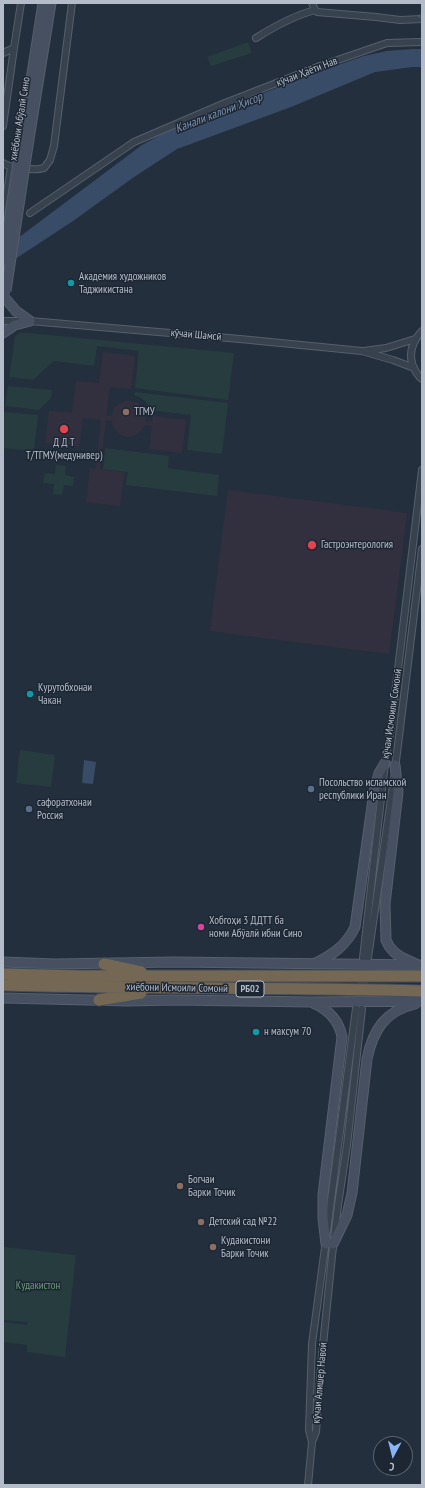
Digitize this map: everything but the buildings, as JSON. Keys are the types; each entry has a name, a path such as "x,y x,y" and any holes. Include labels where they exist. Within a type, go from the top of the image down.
{"highway":[{"path":"104,964 163,976"},
{"name":"хиёбони Исмоили Сомонӣ","path":"3,985 79,982 163,976 421,969"},
{"name":"хиёбони Исмоили Сомонӣ","path":"3,974 79,982 168,988 422,990"},
{"path":"99,1000 168,988"}],"street":[{"path":"3,126 21,3"},
{"name":"хиёбони Абӯалӣ Сино","path":"3,310 44,3"},
{"name":"хиёбони Абӯалӣ Сино","path":"3,260 52,3"},
{"path":"3,163 11,166 41,170 46,166 52,156 72,3"},
{"path":"312,3 314,10"},
{"path":"256,38 292,18 314,10 322,13 400,20 422,19"},
{"name":"кӯчаи Ҳаёти Нав","path":"30,214 134,142 225,103 320,66 387,43 422,42"},
{"path":"3,53 14,48"},
{"path":"3,218 11,166"},
{"path":"5,295 16,311 30,321"},
{"name":"кӯчаи Шамсӣ","path":"3,321 30,321 362,351 414,368"},
{"path":"3,333 15,325 30,321"},
{"path":"421,380 412,362 411,350 415,339 422,331"},
{"name":"кӯчаи Шамсӣ","path":"362,351 386,348 415,339"},
{"name":"кӯчаи Исмоили Сомонӣ","path":"422,470 385,763 366,958 395,765 422,549"},
{"path":"398,666 408,667"},
{"path":"312,964 339,949 350,937 355,927 374,792 379,773 385,763"},
{"path":"395,765 398,792 386,897 386,940 388,946 401,957 421,969"},
{"path":"377,843 384,844"},
{"path":"3,962 52,964 173,962 312,964 421,969"},
{"path":"3,998 422,1002"},
{"path":"312,1002 325,1009 336,1019 342,1037 323,1195 323,1223 329,1244"},
{"path":"329,1244 347,1215 352,1193 367,1059 371,1042 377,1029 388,1016 401,1009 422,1002"},
{"name":"кӯчаи Алишер Навоӣ","path":"312,1442 309,1430 312,1338 329,1244 338,1205 347,1145 359,1009 344,1098 329,1244 316,1432 312,1442"},
{"path":"312,1338 323,1340"},
{"path":"308,1485 312,1442"}],"shaded area":[{"name":"Д Д Т Т/ТГМУ(медунивер)","path":"103,352 135,356 131,389 110,387 106,416 112,416 114,408 119,404 125,401 131,401 138,403 143,408 146,415 145,421 152,422 153,416 186,420 182,453 149,449 152,426 145,425 137,434 130,437 118,433 114,428 112,421 106,420 100,469 124,472 120,506 86,502 90,468 96,469 101,420 83,418 79,447 45,443 49,411 72,413 76,381 99,383"},
{"name":"Гастроэнтерология","path":"228,490 407,513 389,654 210,631"}],"green space":[{"path":"248,42 252,53 211,66 207,57"},
{"path":"19,333 234,353 228,400 135,388 139,351 97,346 94,366 54,361 33,380 9,377 15,337"},
{"path":"8,386 52,390 51,398 39,410 5,406"},
{"path":"135,392 228,403 222,454 187,450 191,415 149,410 144,400 134,395"},
{"path":"4,412 38,415 34,451 3,448"},
{"path":"105,448 169,456 168,468 219,475 217,496 126,485 128,472 103,469"},
{"path":"56,465 66,466 65,475 74,477 73,486 64,485 62,495 53,494 54,484 43,483 45,473 55,474"},
{"path":"20,750 55,755 51,787 16,783"},
{"name":"Кудакистон","path":"3,1247 76,1255 65,1357 27,1352 27,1345 3,1342 3,1322 27,1325 27,1322 3,1320"}],"water":[{"name":"Канали калони Ҳисор","path":"422,49 422,67 375,72 291,107 177,149 134,177 73,221 3,267 3,248 142,145 164,133 309,75 364,56 387,51"},
{"path":"84,760 96,762 93,784 82,783"}],"tunnel":[{"path":"362,1004 368,961"},
{"path":"357,1004 363,962"}],"place":[{"name":"Академия художников Таджикистана","path":"71,283"},
{"name":"ТГМУ","path":"126,412"},
{"name":"Д Д Т Т/ТГМУ(медунивер)","path":"64,429"},
{"name":"Гастроэнтерология","path":"312,545"},
{"name":"Курутобхонаи Чакан","path":"30,694"},
{"name":"Посольство исламской республики Иран","path":"311,789"},
{"name":"сафоратхонаи Россия","path":"29,809"},
{"name":"Хобгоҳи 3 ДДТТ ба номи Абӯалӣ ибни Сино","path":"201,927"},
{"name":"н максум 70","path":"256,1032"},
{"name":"Богчаи Барки Точик","path":"180,1186"},
{"name":"Детский сад №22","path":"201,1222"},
{"name":"Кудакистони Барки Точик","path":"213,1247"}]}
